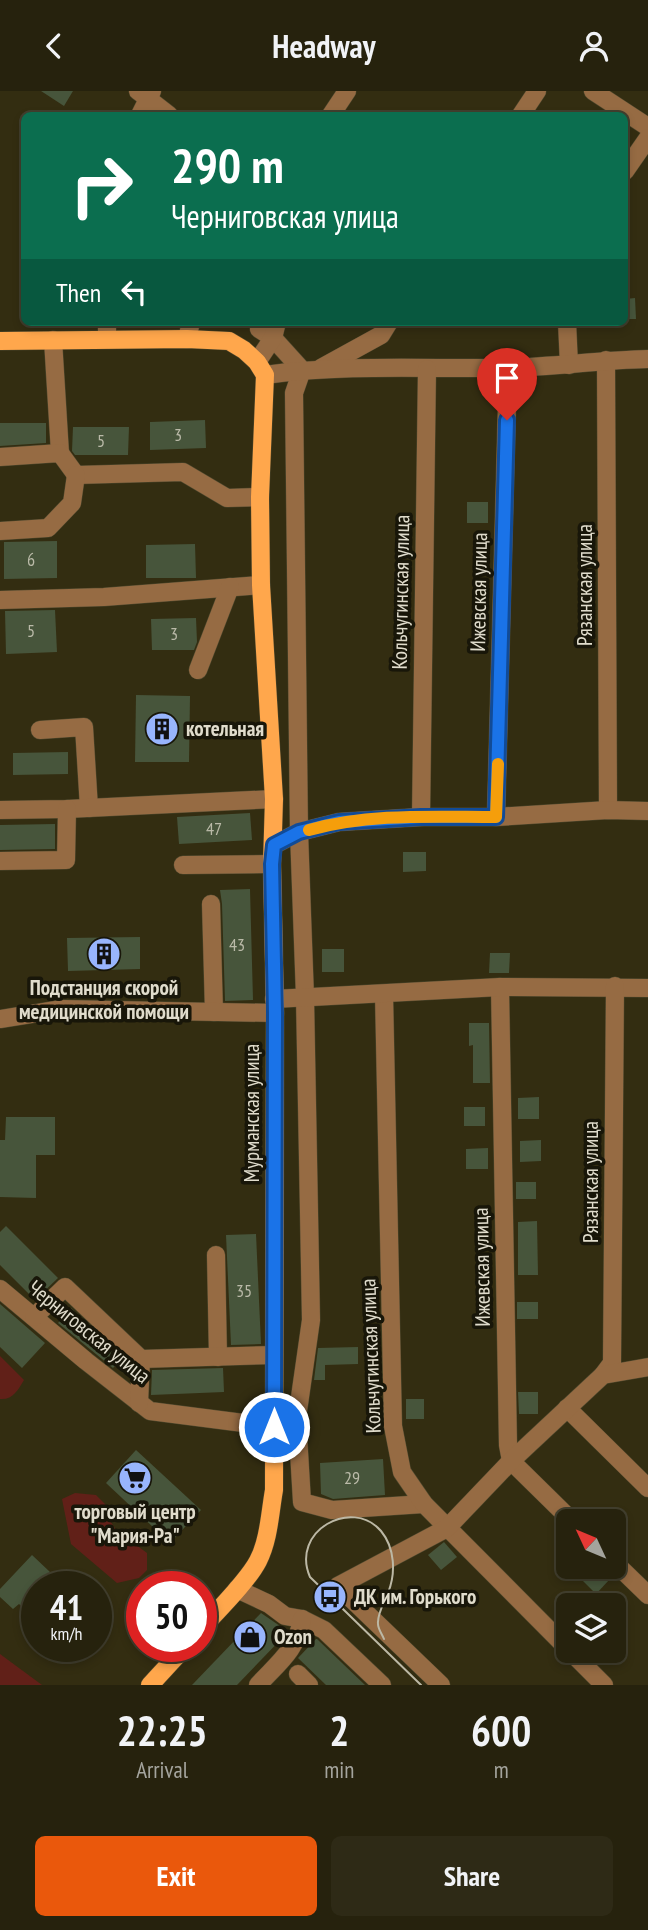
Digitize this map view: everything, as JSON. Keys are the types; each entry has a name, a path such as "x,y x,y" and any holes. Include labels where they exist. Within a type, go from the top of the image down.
{"main road":[{"path":"0,341 53,340 107,331 189,330 229,341 256,362"},
{"name":"Мурманская улица","path":"217,1611 258,1560 265,1539 274,1490 274,799 261,585 256,362"},
{"path":"155,1683 172,1662"}],"street":[{"path":"333,112 347,91"},
{"path":"523,112 537,91"},
{"path":"593,91 625,112"},
{"path":"141,112 146,93 166,112"},
{"path":"628,114 648,127"},
{"path":"628,167 648,138"},
{"path":"387,326 381,335 310,370 294,393 299,832 305,997 310,1320 297,1418 302,1502 332,1510 424,1504"},
{"path":"567,326 569,365"},
{"path":"310,370 266,328 256,362 310,370 508,367 648,359"},
{"path":"0,531 48,528 72,503 76,475 60,453 53,340"},
{"name":"Рязанская улица","path":"606,360 608,810"},
{"name":"Ижевская улица","path":"496,817 508,367"},
{"name":"Кольчугинская улица","path":"421,817 427,369"},
{"path":"0,457 60,453"},
{"path":"76,475 183,472 227,498 260,497"},
{"path":"0,600 104,597 261,585"},
{"path":"198,670 230,587"},
{"path":"40,730 84,727 89,808"},
{"path":"0,810 274,799"},
{"path":"0,861 66,860 66,809"},
{"path":"274,845 299,832 339,822 608,810 648,811"},
{"path":"183,865 272,864"},
{"path":"211,904 214,1012"},
{"name":"Рязанская улица","path":"603,1374 612,1363 615,986"},
{"path":"0,1019 62,1009 214,1012 274,1006 305,997 500,988 648,988"},
{"name":"Ижевская улица","path":"500,988 508,1445 511,1461"},
{"name":"Кольчугинская улица","path":"384,994 393,1426 402,1472 424,1504 556,1637"},
{"path":"216,1255 218,1357"},
{"path":"34,1317 65,1287 141,1359 274,1355"},
{"name":"Черниговская улица","path":"0,1289 150,1411 274,1427"},
{"path":"139,1403 141,1359"},
{"path":"441,1685 338,1586 447,1528 511,1461 603,1374 648,1367"},
{"path":"567,1408 648,1487"},
{"path":"511,1461 560,1509"},
{"path":"626,1574 648,1595"},
{"path":"237,1589 269,1604 285,1616 302,1619 324,1630 382,1685"},
{"path":"258,1685 295,1645 302,1619"},
{"name":"Кольчугинская улица","path":"582,1663 604,1685"}],"shaded area":[{"path":"0,1356 24,1380 15,1394 5,1399 0,1399"},
{"path":"75,1493 96,1495 106,1505 109,1519 116,1530 147,1553 147,1570 126,1571 126,1581 117,1583 112,1579 112,1571 103,1571 71,1544 62,1499"},
{"path":"0,1654 42,1685 0,1685"}],"building":[{"path":"41,91 73,91 64,106"},
{"path":"635,298 636,319 628,319 628,299"},
{"path":"205,420 206,448 150,450 150,422"},
{"path":"0,423 46,423 46,443 0,446"},
{"path":"73,427 129,427 128,455 75,455 72,451"},
{"path":"467,502 488,502 488,523 467,523"},
{"path":"57,541 57,578 4,579 4,542"},
{"path":"195,544 196,578 146,578 146,545"},
{"path":"55,610 57,652 6,654 5,611"},
{"path":"196,618 197,642 194,650 152,650 151,619"},
{"name":"котельная","path":"136,695 190,696 189,762 135,762"},
{"path":"68,752 68,774 13,775 13,753"},
{"path":"250,813 252,840 179,844 177,817"},
{"path":"55,824 55,849 0,850 0,825"},
{"path":"403,852 426,852 426,871 403,872"},
{"path":"250,889 253,1000 225,1001 220,890"},
{"name":"Подстанция скорой медицинской помощи","path":"140,937 140,969 68,971 67,938"},
{"path":"322,949 344,949 344,972 322,972"},
{"path":"490,953 510,953 509,973 489,973"},
{"path":"469,1023 489,1023 490,1083 473,1083 473,1045 469,1046"},
{"path":"539,1097 539,1119 518,1119 518,1098"},
{"path":"464,1107 485,1107 485,1126 464,1126"},
{"path":"6,1117 55,1117 55,1155 36,1155 36,1198 0,1197 0,1140 5,1140"},
{"path":"541,1140 541,1161 520,1162 520,1141"},
{"path":"488,1148 488,1169 466,1169 466,1149"},
{"path":"516,1182 536,1182 536,1199 516,1199"},
{"path":"537,1221 538,1275 518,1275 518,1222"},
{"path":"6,1226 58,1278 35,1300 0,1265 0,1232"},
{"path":"256,1234 261,1344 231,1345 226,1235"},
{"path":"517,1302 538,1302 538,1319 517,1319"},
{"path":"0,1304 45,1343 22,1368 0,1347"},
{"path":"71,1308 123,1357 113,1368 58,1323"},
{"path":"358,1347 358,1364 325,1365 325,1380 314,1380 318,1348"},
{"path":"223,1368 224,1392 151,1395 152,1370"},
{"path":"518,1392 538,1392 538,1414 519,1414"},
{"path":"406,1399 424,1399 424,1419 406,1419"},
{"path":"136,1450 201,1510 170,1543 106,1483"},
{"path":"383,1459 385,1495 333,1499 321,1494 320,1463"},
{"path":"444,1542 457,1557 441,1570 428,1555"},
{"path":"32,1555 49,1571 21,1571 21,1606 19,1604 13,1609 0,1597 0,1589"},
{"path":"583,1579 610,1579 597,1593"},
{"path":"261,1613 286,1632 237,1685 192,1685 217,1662"},
{"path":"316,1639 365,1685 326,1685 298,1658"}],"tram line":[{"path":"384,1639 378,1620 391,1585 393,1569 389,1545 381,1531 369,1521 355,1517 341,1518 316,1533 309,1546 306,1560 310,1577 421,1685"}],"slow traffic":[{"path":"309,830 339,822 421,817 496,817 498,764"}],"place":[{"name":"котельная","path":"162,729"},
{"name":"Подстанция скорой медицинской помощи","path":"104,954"},
{"name":"торговый центр \"Мария-Ра\"","path":"135,1478"},
{"name":"ДК им. Горького","path":"330,1597"},
{"name":"Ozon","path":"250,1637"}],"route":[{"path":"274,1427 274,845 299,832 339,822 421,817 496,817 507,420"}]}
